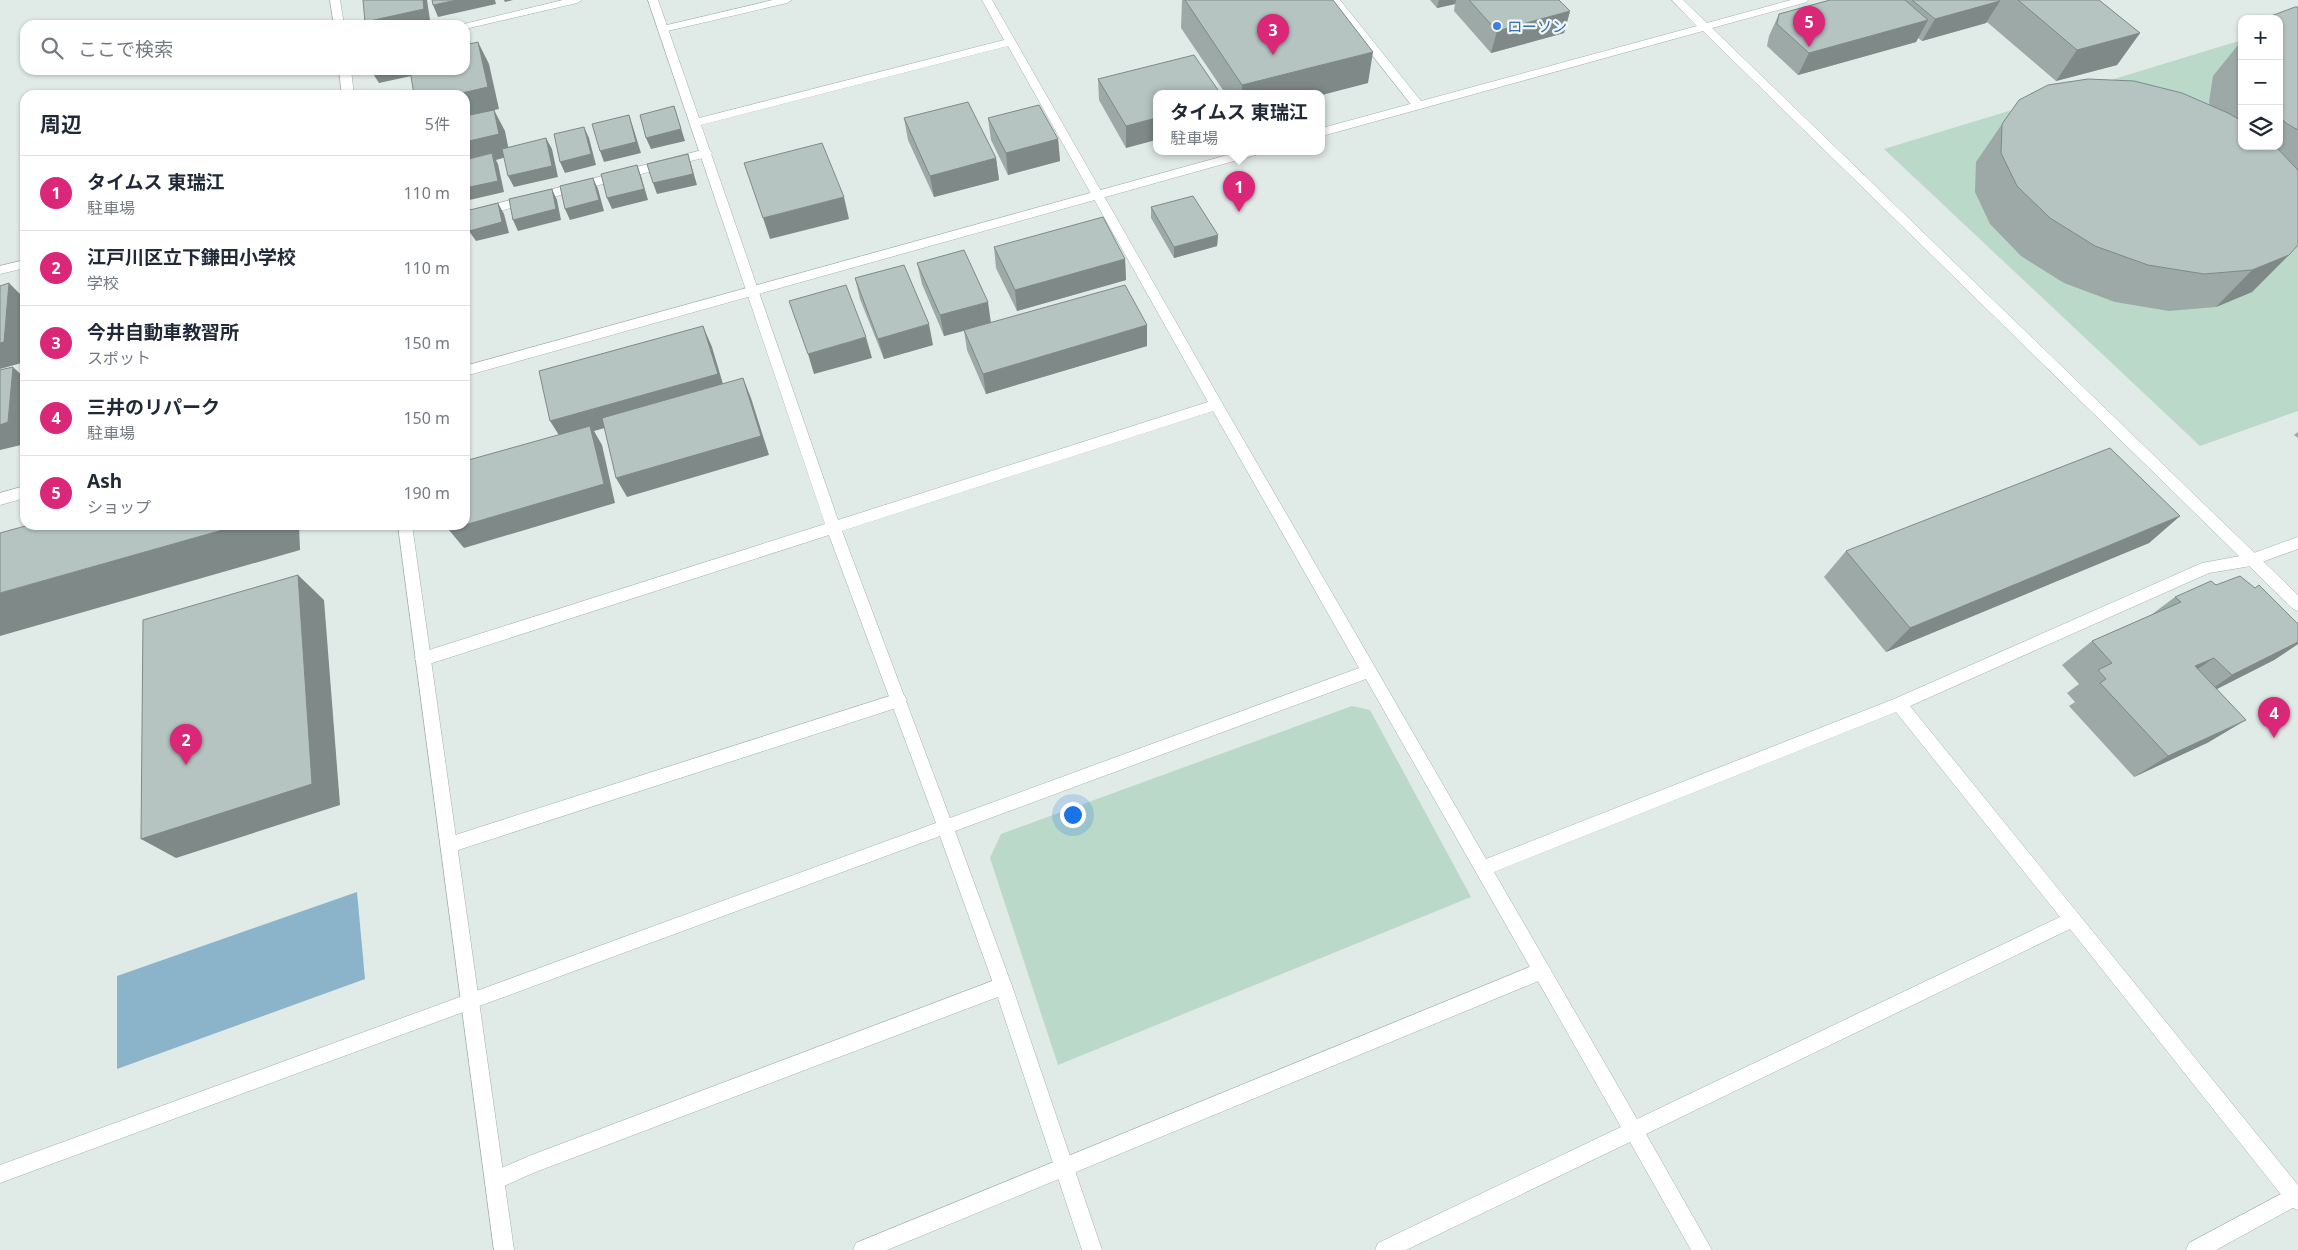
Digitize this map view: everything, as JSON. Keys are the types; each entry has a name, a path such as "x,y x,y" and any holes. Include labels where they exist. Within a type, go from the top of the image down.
{"street":[{"path":"336,0 338,20"},
{"path":"470,25 577,0"},
{"path":"653,0 833,527 899,700 1003,986 1092,1250"},
{"path":"663,29 787,0"},
{"path":"987,0 1216,405 1702,1250"},
{"path":"1334,0 1417,104"},
{"path":"1677,0 2298,605"},
{"path":"1325,131 1417,104 1705,28 1803,0"},
{"path":"695,123 1011,42"},
{"path":"346,75 347,90"},
{"path":"470,215 706,153"},
{"path":"470,370 1241,155"},
{"path":"0,270 20,265"},
{"path":"423,658 1216,405"},
{"path":"0,499 20,493"},
{"path":"406,530 504,1250"},
{"path":"1483,868 1899,704 2207,567 2252,560 2298,543"},
{"path":"0,1174 1370,671"},
{"path":"449,845 899,700"},
{"path":"1899,704 2071,920 2297,1197 2196,1250"},
{"path":"1385,1250 2071,920"},
{"path":"863,1250 1542,971"},
{"path":"495,1181 530,1165 1003,986"}],"green space":[{"path":"2298,23 2298,411 2200,446 1884,149 2238,41 2238,150 2283,150 2283,120"},
{"path":"1352,706 1370,710 1471,897 1058,1065 990,858 1001,834"}],"water":[{"path":"357,892 365,979 117,1069 117,976"}],"building":[{"path":"363,0 423,0 424,9 374,20 365,20"},
{"path":"432,0 457,0 433,5"},
{"path":"1185,0 1333,0 1373,52 1242,85"},
{"path":"1469,0 1559,0 1570,11 1497,31"},
{"path":"1830,0 1905,0 1928,20 1809,53 1777,24 1779,14"},
{"path":"1912,0 1999,0 2000,1 1935,19"},
{"path":"2018,0 2099,0 2140,33 2077,50"},
{"path":"2298,7 2298,130 2283,120 2283,15 2274,15"},
{"path":"478,42 488,87 470,91 413,90 411,75 470,75 470,44"},
{"path":"1194,55 1218,90 1153,90 1153,119 1126,126 1098,79"},
{"path":"2088,79 2134,81 2182,93 2238,119 2238,150 2279,150 2297,169 2298,245 2289,255 2252,270 2204,274 2148,265 2095,246 2050,218 2017,186 2001,153 2002,124 2019,100 2048,85"},
{"path":"968,102 996,158 930,176 904,118"},
{"path":"1039,105 1058,139 1006,153 988,118"},
{"path":"674,106 681,129 646,138 640,115"},
{"path":"494,110 499,134 470,141 470,115"},
{"path":"629,115 636,142 600,151 592,124"},
{"path":"584,127 591,154 560,162 554,134"},
{"path":"546,138 552,166 508,176 502,149"},
{"path":"822,143 844,197 763,218 744,163"},
{"path":"492,153 498,181 470,187 470,159"},
{"path":"688,154 693,174 653,183 647,164"},
{"path":"637,165 644,189 607,198 601,174"},
{"path":"593,178 599,200 565,209 560,186"},
{"path":"552,189 556,209 513,220 509,199"},
{"path":"1193,196 1218,235 1174,247 1151,207"},
{"path":"498,203 502,222 470,231 470,210"},
{"path":"1103,217 1125,259 1015,290 994,247"},
{"path":"964,250 988,302 940,315 917,263"},
{"path":"904,265 929,324 878,339 855,278"},
{"path":"9,283 4,342 0,343 0,286"},
{"path":"846,285 866,337 808,354 789,301"},
{"path":"1125,285 1147,325 983,374 964,330"},
{"path":"703,326 718,374 550,421 539,371"},
{"path":"13,367 8,422 0,425 0,370"},
{"path":"743,378 761,436 616,478 602,418"},
{"path":"590,426 604,484 470,524 470,460"},
{"path":"2110,448 2180,516 1910,628 1846,551"},
{"path":"20,527 20,530 222,530 0,593 0,533"},
{"path":"298,575 312,784 141,839 143,620"},
{"path":"2240,576 2255,588 2259,585 2298,624 2298,642 2232,675 2214,658 2195,666 2246,720 2168,756 2100,683 2106,679 2098,670 2112,663 2092,641 2181,602 2175,597 2211,581 2216,585"}],"place":[{"name":"ローソン","path":"1497,26"},
{"name":"Ash","path":"1809,47"},
{"name":"今井自動車教習所","path":"1273,55"},
{"name":"タイムス 東瑞江","path":"1239,212"},
{"name":"三井のリパーク","path":"2274,738"},
{"name":"江戸川区立下鎌田小学校","path":"186,765"}]}
